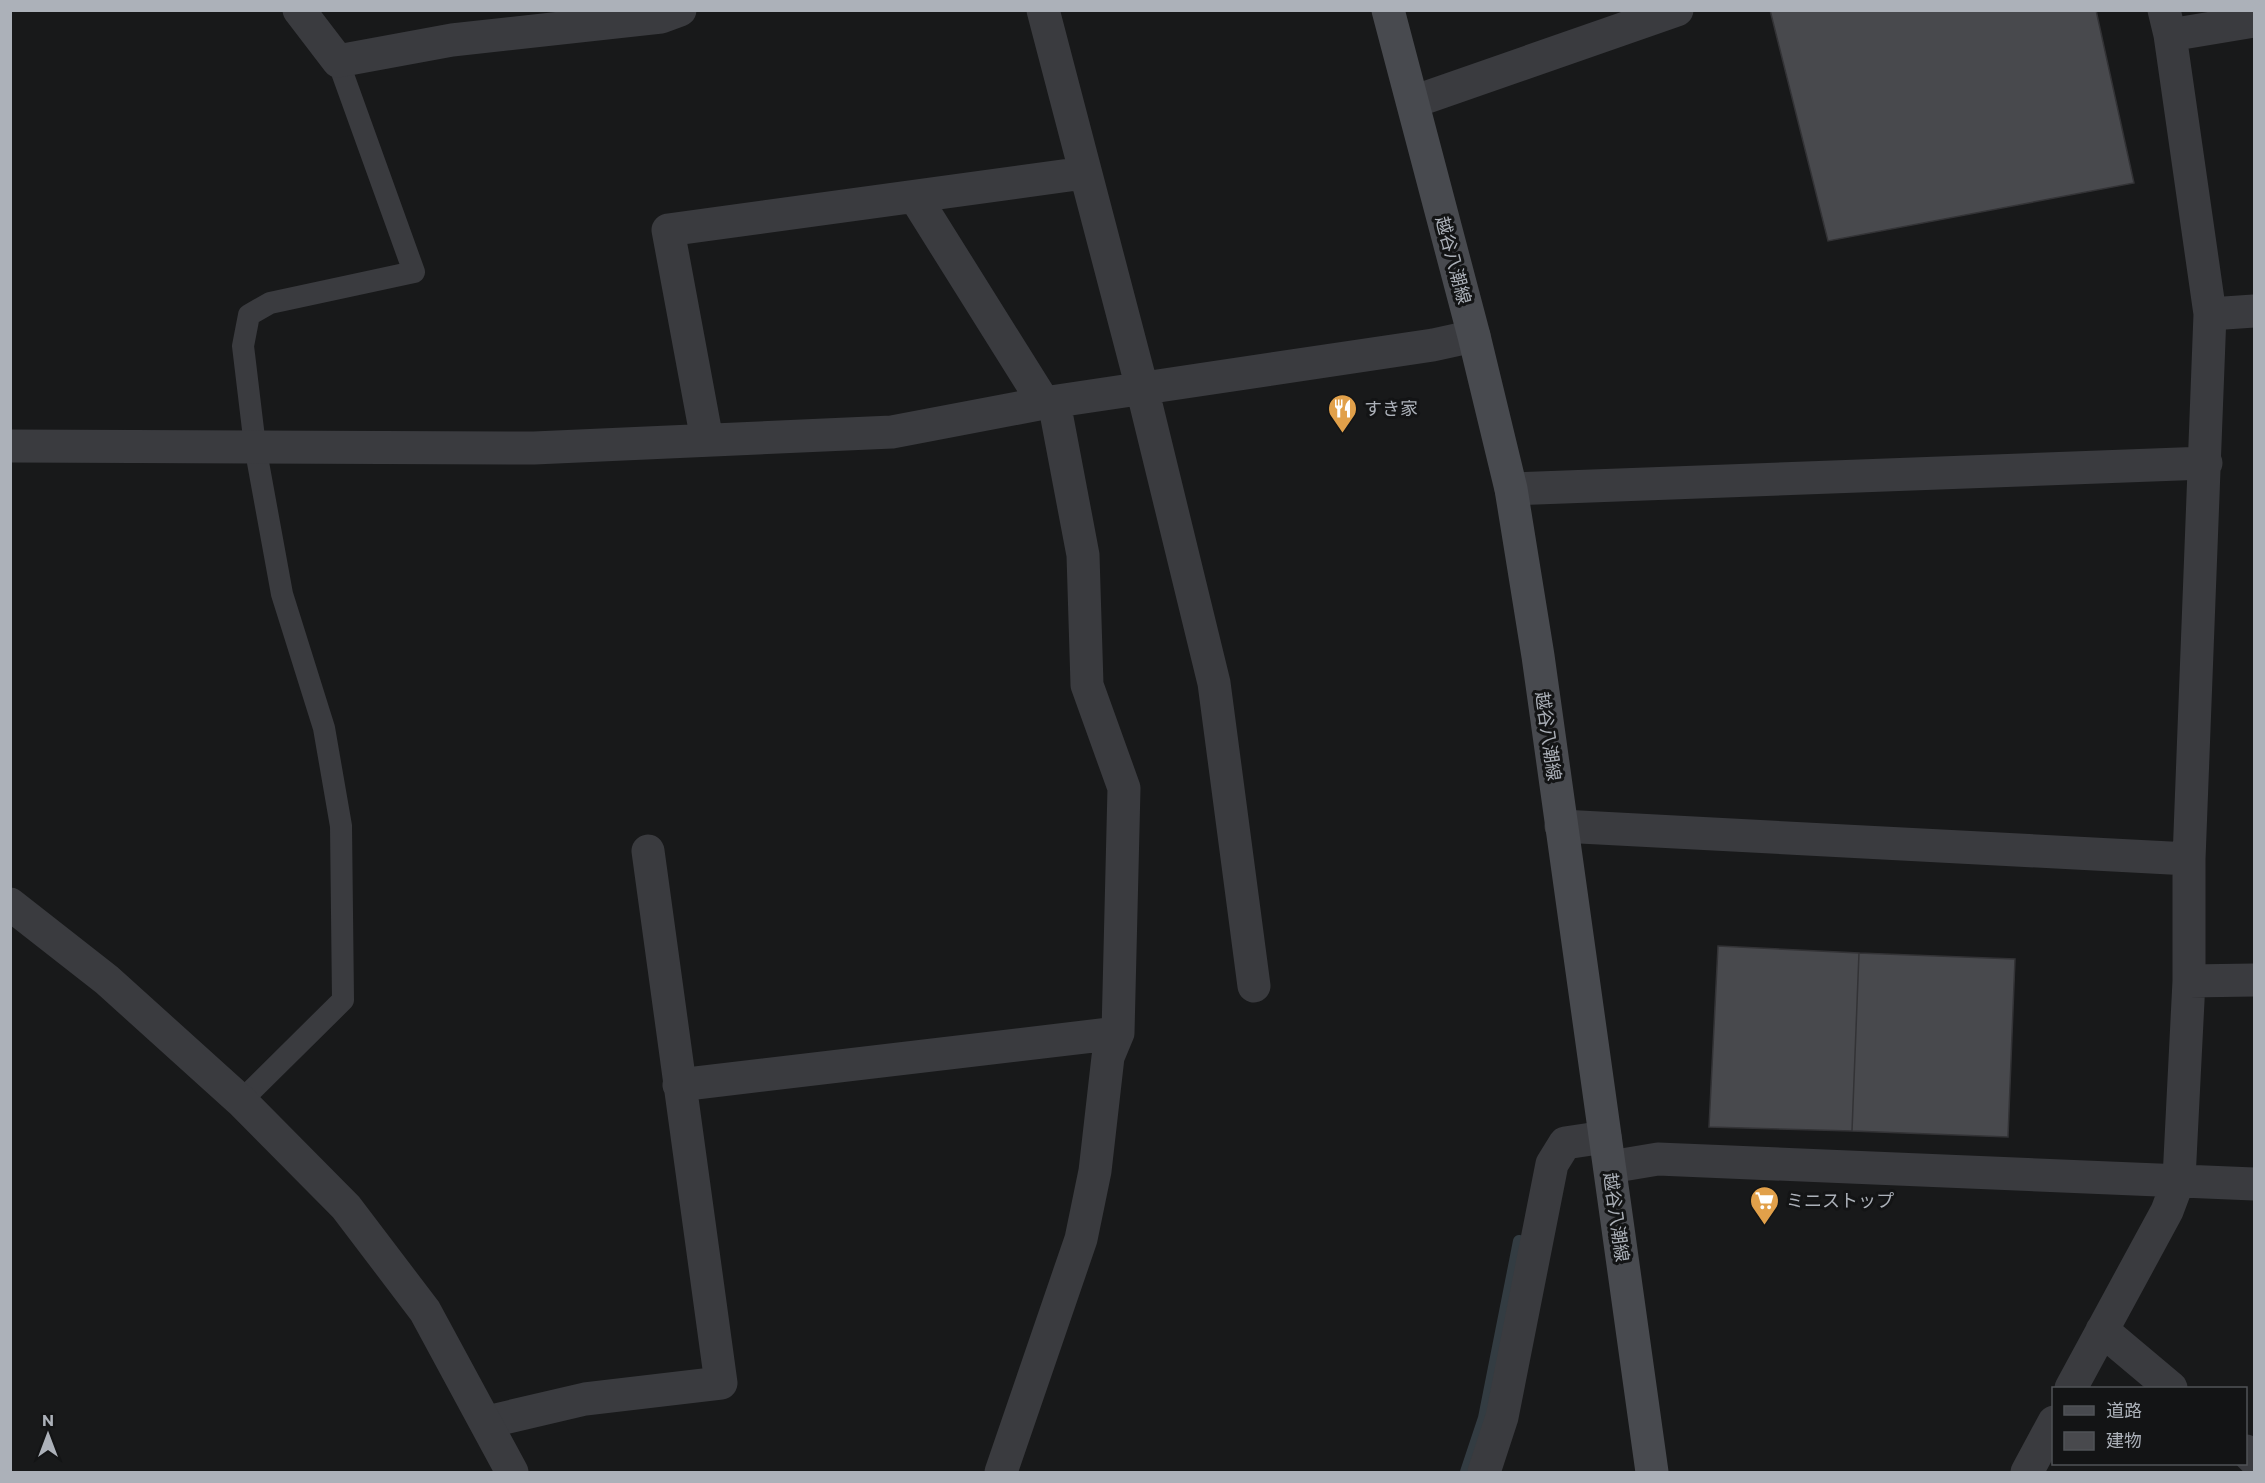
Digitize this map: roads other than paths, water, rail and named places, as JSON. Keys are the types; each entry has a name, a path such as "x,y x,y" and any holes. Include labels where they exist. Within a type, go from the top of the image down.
{"main road":[{"name":"越谷八潮線","path":"1388,10 1474,336 1511,489 1538,656 1607,1152 1656,1472"}],"street":[{"path":"299,10 338,62 452,40 661,17 680,10"},
{"path":"1043,10 1084,174 1142,388 1214,683 1254,986"},
{"path":"1413,102 1677,10"},
{"path":"2072,1387 2167,1211 2180,1179 2189,981 2189,859 2210,314 2167,23 2254,21"},
{"path":"706,440 668,230 1084,174"},
{"path":"915,197 1049,403 1083,555 1087,685 1124,788 1118,1033 1108,1057 1095,1171 1081,1239 1001,1473"},
{"path":"2210,314 2254,311"},
{"path":"10,446 534,448 892,432 1049,403 1432,345 1474,336"},
{"path":"1511,489 2206,463"},
{"path":"1561,826 2189,859"},
{"path":"487,1422 585,1399 721,1383 648,851"},
{"path":"10,904 107,981 241,1101 346,1207 425,1311 487,1422 512,1473"},
{"path":"2189,981 2254,980"},
{"path":"679,1084 1118,1033"},
{"path":"1484,1473 1502,1417 1552,1164 1565,1143 1658,1159 2180,1179 2254,1184"},
{"path":"2102,1330 2169,1387"},
{"path":"2027,1473 2052,1426"}],"lane":[{"path":"241,1101 343,1000 341,826 324,728 282,594 255,446 243,346 249,315 270,303 414,272 338,62"}],"waterway":[{"path":"1466,1472 1484,1418 1519,1241"}],"place":[{"name":"すき家","path":"1343,434"},
{"name":"ミニストップ","path":"1765,1226"}]}
